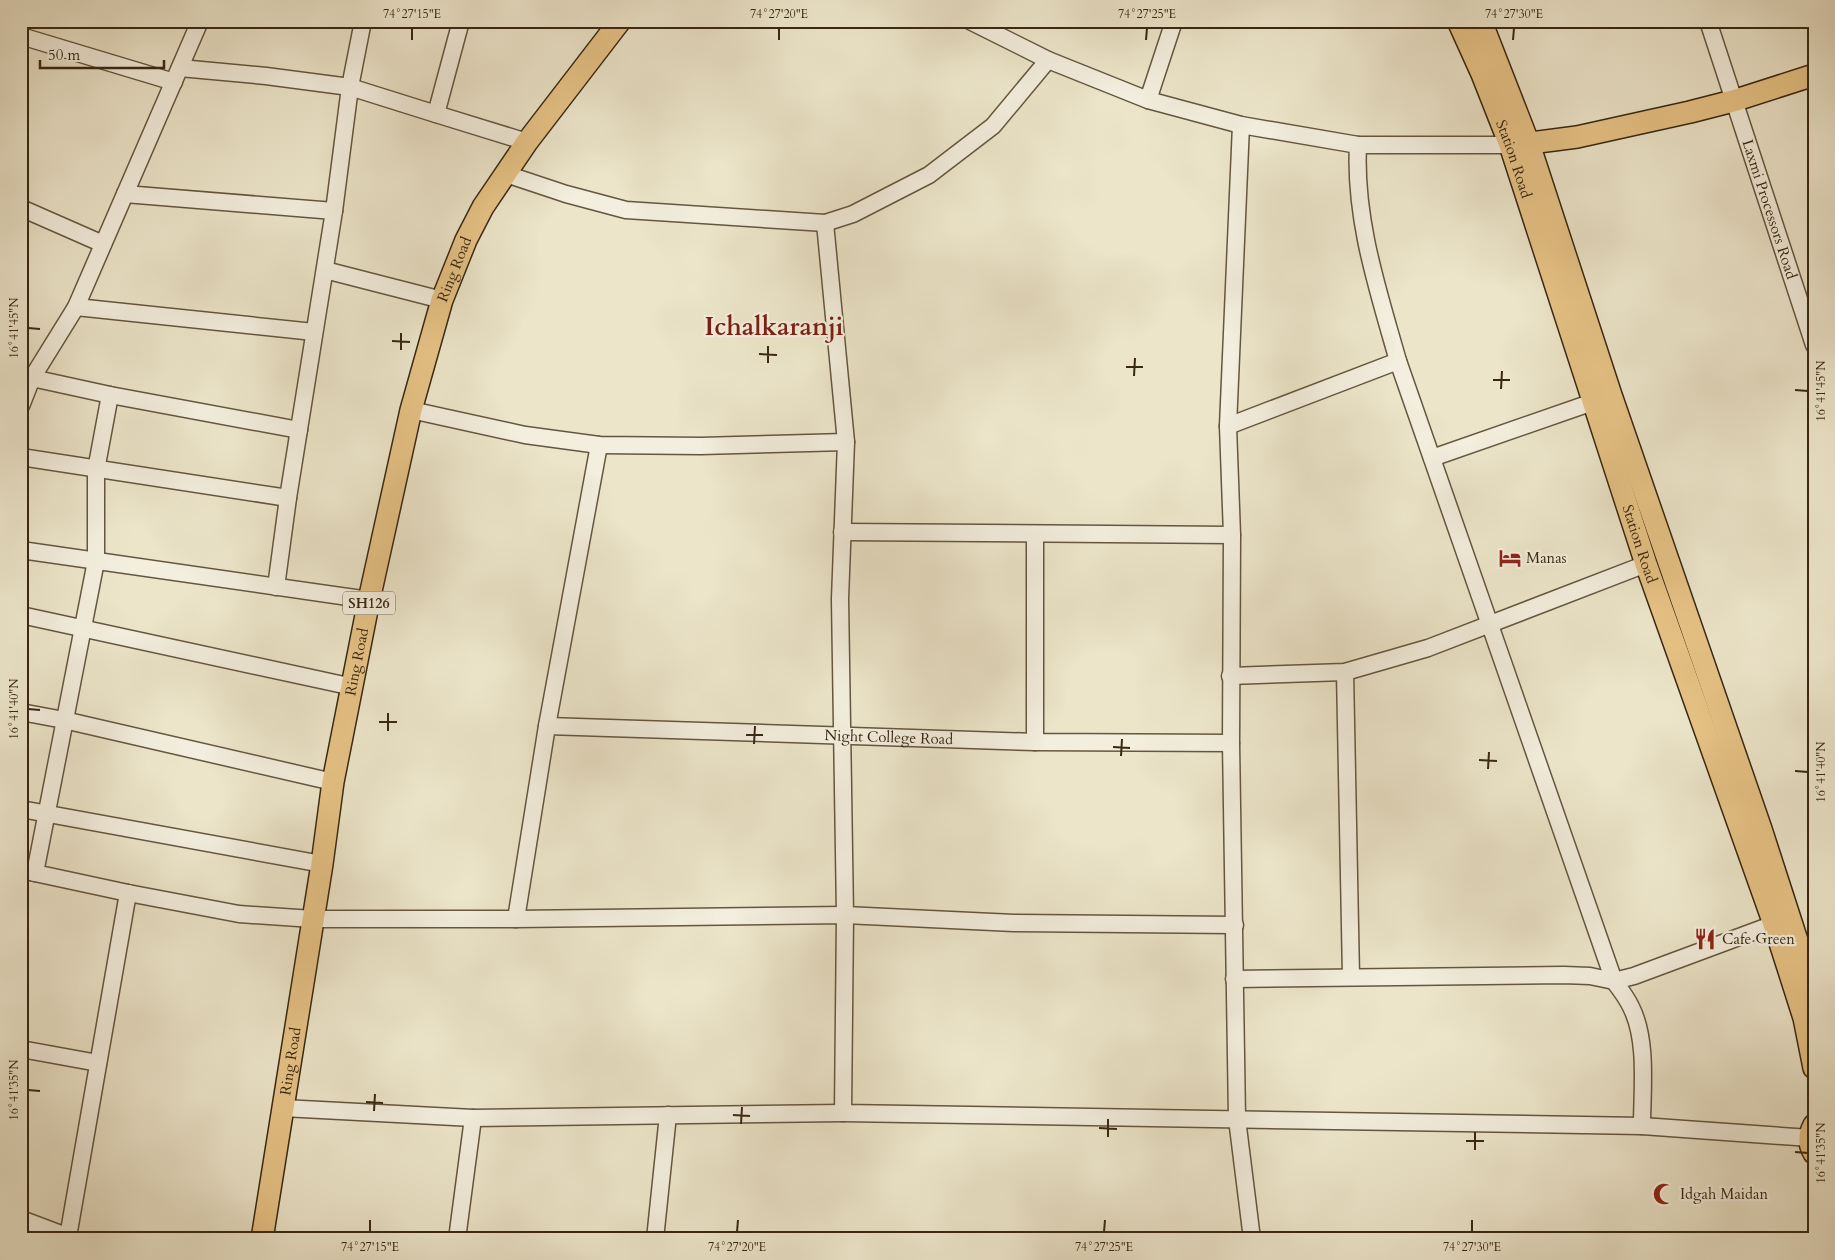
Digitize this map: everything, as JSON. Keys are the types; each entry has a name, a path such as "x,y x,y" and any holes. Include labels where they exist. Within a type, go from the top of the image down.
{"main road":[{"name":"Ring Road","path":"262,1239 334,782 369,600 411,410 442,300 466,240 483,207 527,142 620,21"},
{"name":"Station Road","path":"1458,21 1519,144 1611,395 1761,829 1814,993"},
{"name":"Station Road","path":"1481,21 1519,144 1593,402 1646,564 1774,924 1804,1018 1814,1068"},
{"path":"1519,144 1577,137 1733,101 1814,75"}],"street":[{"path":"21,406 32,378 76,307 200,21"},
{"path":"276,587 288,498 334,211 350,87 363,21"},
{"path":"436,114 461,21"},
{"path":"970,21 1048,60 1148,100 1241,125 1358,144 1519,144"},
{"path":"1148,100 1174,21"},
{"name":"Laxmi Processors Road","path":"1708,21 1814,345"},
{"path":"21,36 177,75 266,76 350,87 527,142"},
{"path":"506,174 566,194 626,210 825,223 853,214 929,175 992,126 1048,60"},
{"path":"1241,125 1228,426 1232,535 1230,676 1237,1119 1252,1239"},
{"path":"1358,144 1357,168 1365,241 1398,361 1614,981 1631,1007 1637,1024 1642,1048 1642,1126"},
{"path":"125,194 334,211"},
{"path":"21,208 103,244"},
{"path":"825,223 846,442 840,599 846,915 843,1113"},
{"path":"325,270 442,300"},
{"path":"76,307 314,332"},
{"path":"1228,426 1398,361"},
{"path":"32,378 110,395 300,430"},
{"path":"110,395 96,470 96,561 47,815 28,871 128,893 240,914 313,919 516,919 846,915 1014,923 1235,925"},
{"path":"1432,458 1593,402"},
{"path":"411,410 525,435 599,445 701,446 846,442"},
{"path":"516,919 547,726 599,445"},
{"path":"21,458 288,498"},
{"path":"842,532 1232,535"},
{"path":"1035,534 1035,742"},
{"path":"21,550 369,600"},
{"path":"1230,676 1345,672 1428,648 1646,564"},
{"path":"21,615 353,687"},
{"path":"1345,672 1352,978"},
{"path":"21,712 64,720 334,782"},
{"name":"Night College Road","path":"547,726 1035,742 1231,742"},
{"path":"21,809 322,864"},
{"path":"21,1219 71,1238 98,1064 128,893"},
{"path":"1234,979 1564,975 1590,976 1614,981 1634,976 1774,924"},
{"path":"21,1049 98,1064"},
{"path":"284,1108 473,1118 843,1113 1642,1126 1812,1138"},
{"path":"656,1239 668,1115"},
{"path":"457,1239 473,1118"}],"place":[{"name":"Manas","path":"1510,558"},
{"name":"Cafe Green","path":"1705,939"},
{"name":"Idgah Maidan","path":"1664,1194"}],"district":[{"name":"Ichalkaranji","path":"774,327"}]}
